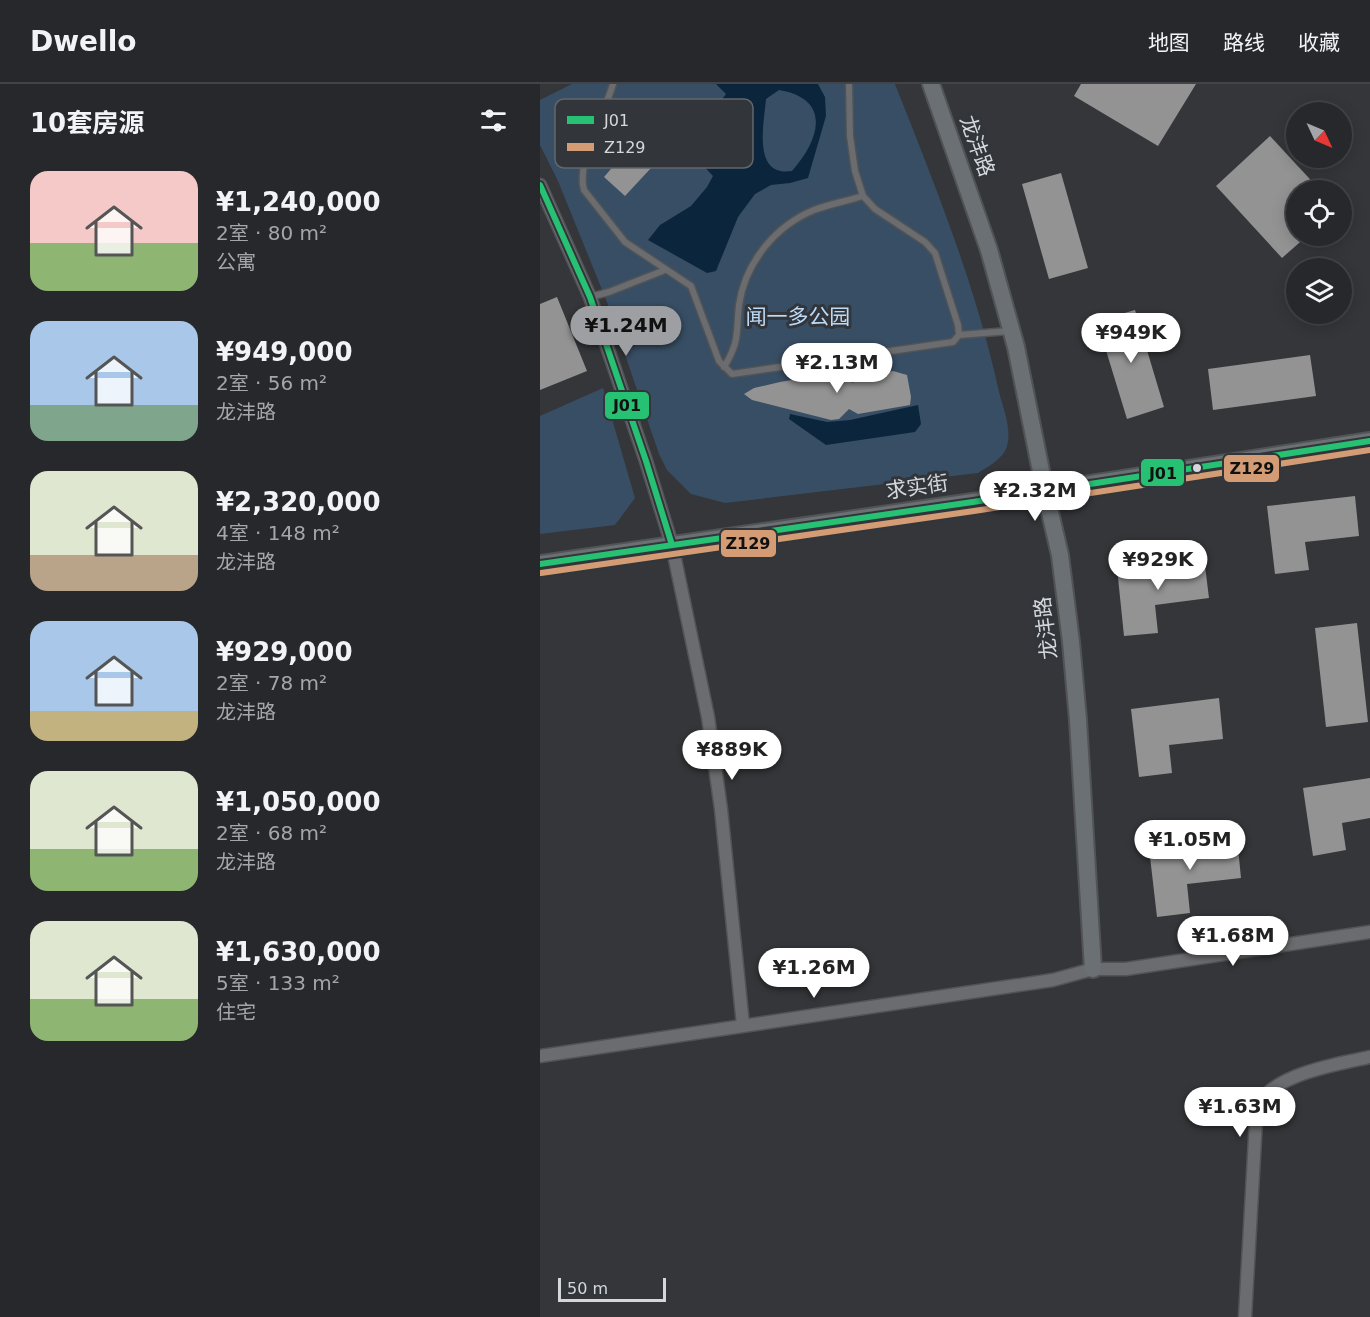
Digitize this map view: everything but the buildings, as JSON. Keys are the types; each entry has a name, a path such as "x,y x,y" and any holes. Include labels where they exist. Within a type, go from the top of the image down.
{"street":[{"name":"龙沣路","path":"931,84 986,239 1012,331 1060,555 1078,720 1093,969"},
{"path":"540,185 590,297 672,544 708,717 722,820 743,1025"},
{"name":"求实街","path":"540,564 1045,491 1370,441"},
{"path":"540,1056 1053,980 1093,969 1126,969 1370,932"},
{"path":"1245,1317 1256,1120 1260,1103 1275,1087 1320,1068 1370,1057"}],"lane":[{"path":"609,99 613,84"},
{"path":"849,84 850,136 855,171 863,196 875,209 925,242 935,254 958,325 959,335"},
{"path":"583,168 584,190 625,242 691,286 719,362 732,374 953,342 959,335 1012,331"},
{"path":"724,367 734,351 743,289 751,267 764,247 779,232 813,211 863,196"},
{"path":"590,297 666,270"}],"green space":[{"name":"闻一多公园","path":"572,84 895,84 953,236 979,313 1008,426 1007,446 1003,454 978,473 725,503 691,494 667,470 659,454 607,302 558,181 540,145 540,100"},
{"path":"603,388 635,498 615,525 540,534 540,416"}],"shaded area":[{"path":"716,84 818,84 825,97 826,116 808,178 771,185 755,194 738,217 716,271 707,273 648,240 660,225 691,206 707,187 713,176 706,168 753,168 753,99 722,99 726,94","holes":["779,90 796,95 808,102 814,112 816,123 809,147 792,171 779,171 771,166 763,147 766,99"]},
{"path":"918,405 921,424 915,432 826,445 789,419 790,414 827,422 850,420"}],"transit line":[{"name":"J01","path":"540,185 590,297 672,545"},
{"name":"J01","path":"540,564 973,502 1370,441"},
{"name":"Z129","path":"541,573 974,511 1370,450"}]}
